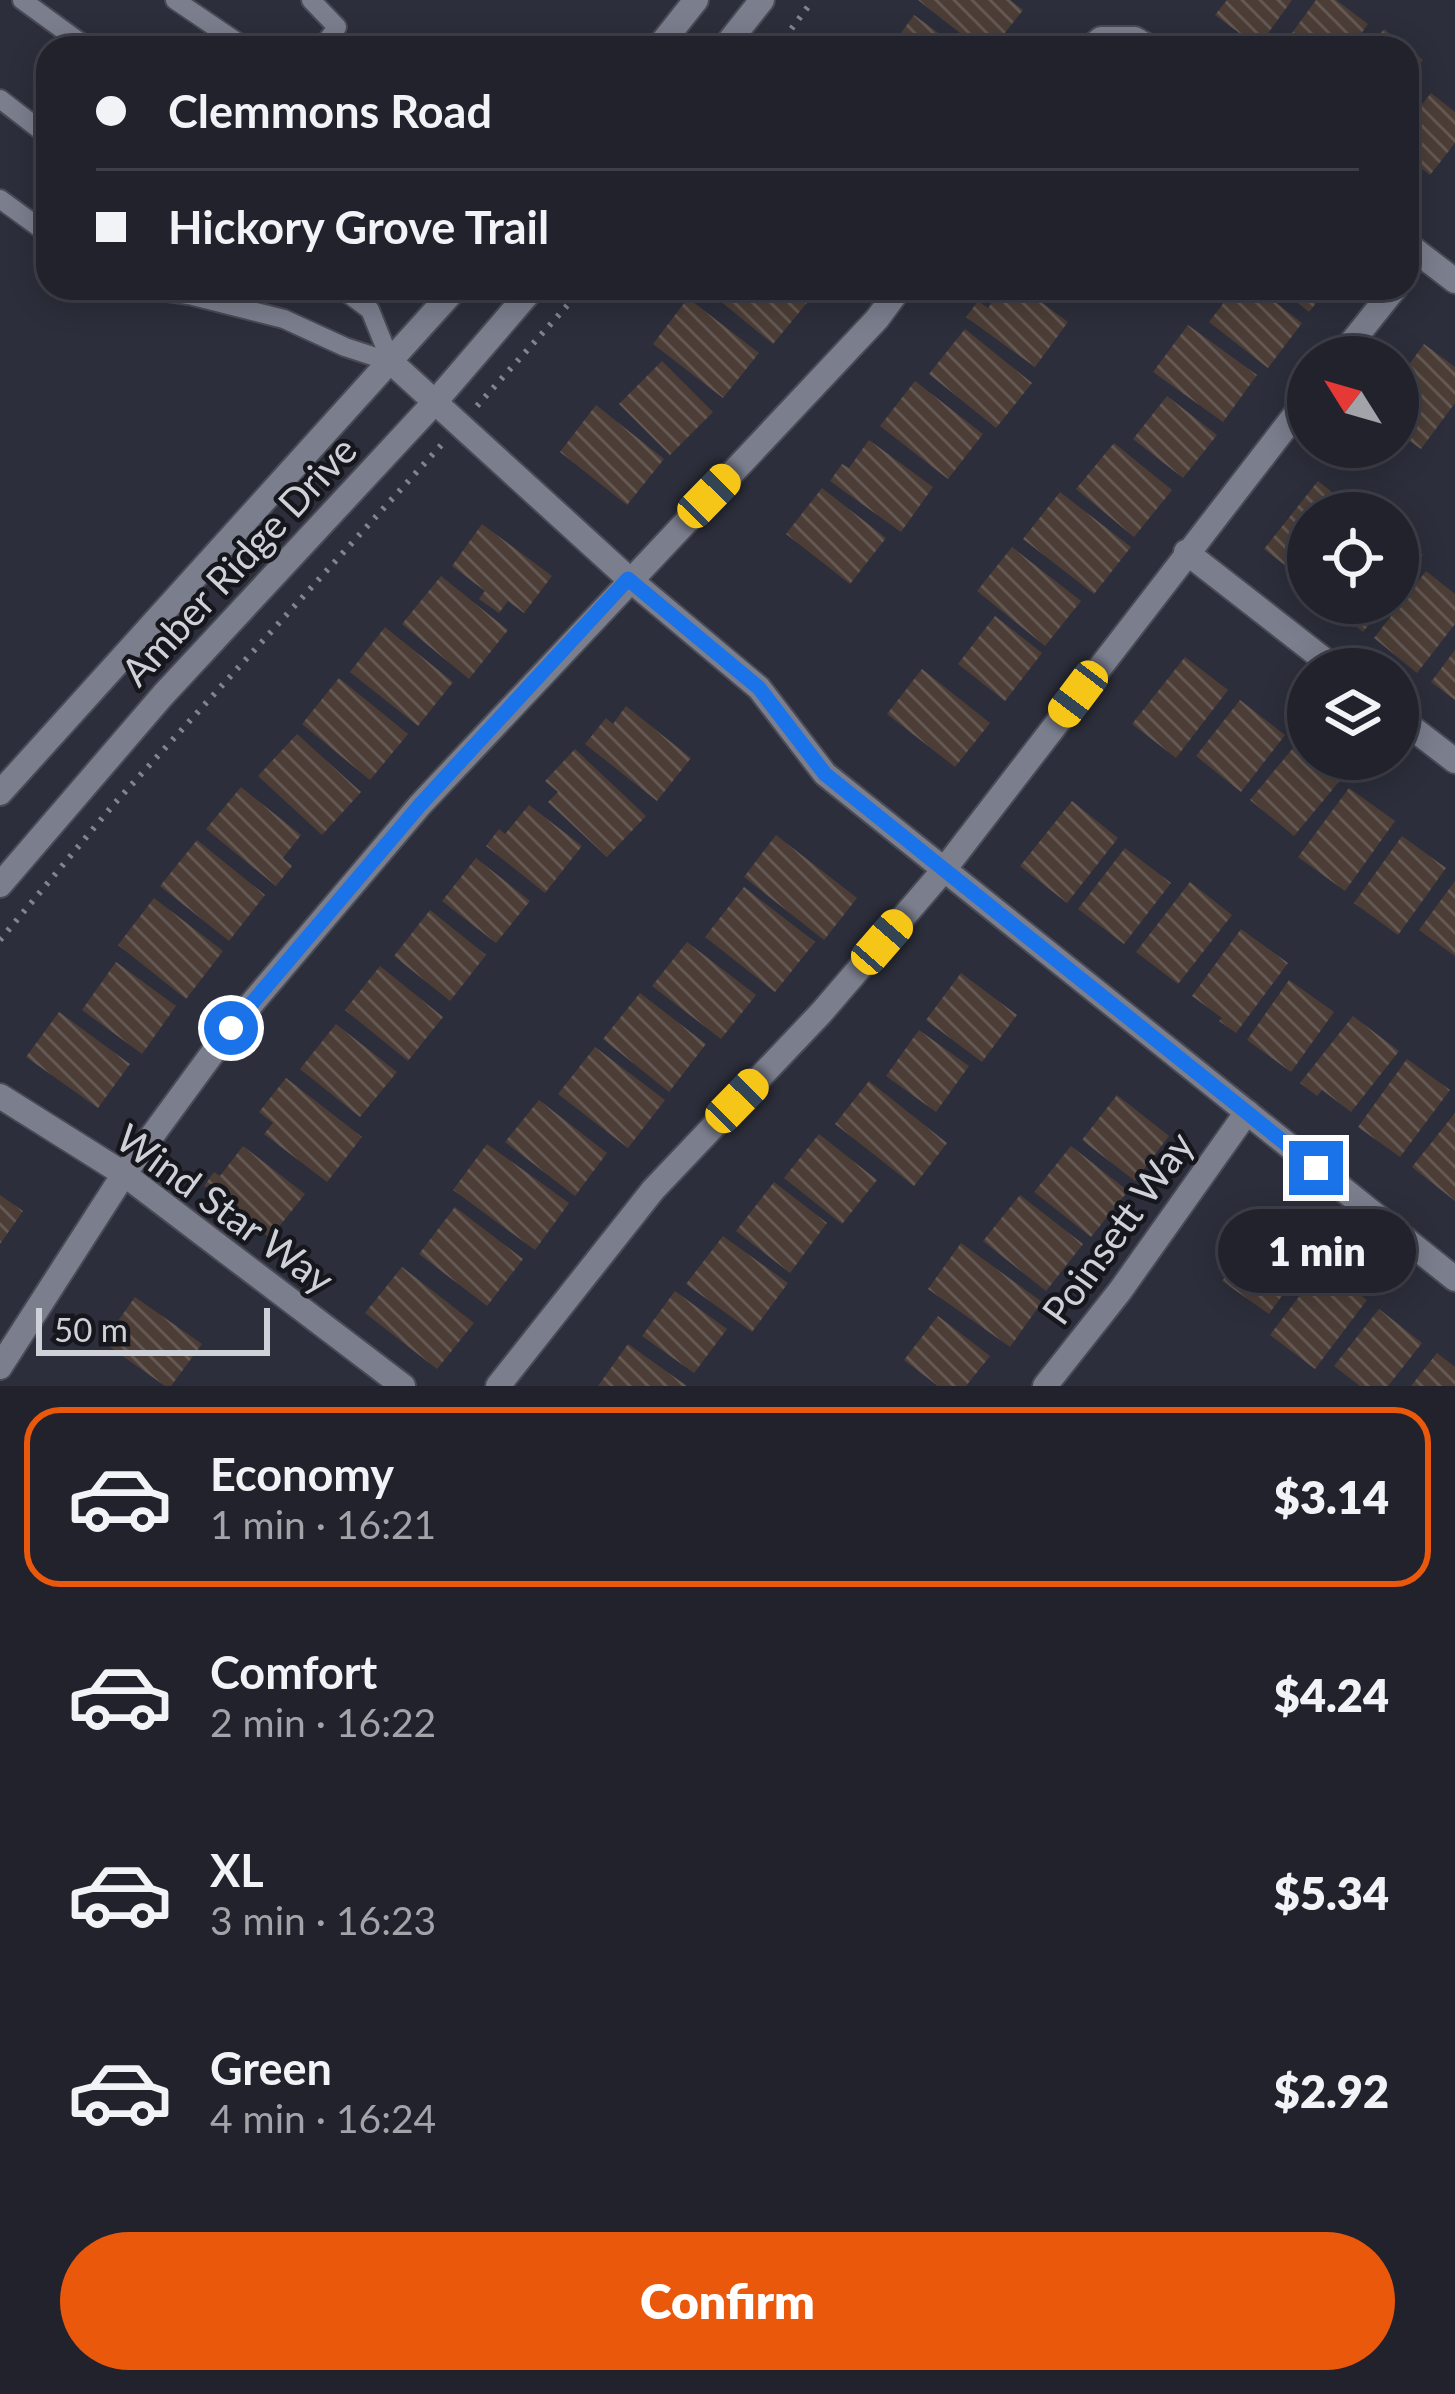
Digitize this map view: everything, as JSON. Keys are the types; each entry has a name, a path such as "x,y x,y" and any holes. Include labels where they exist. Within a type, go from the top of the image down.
{"street":[{"path":"668,36 696,0"},
{"path":"734,36 762,0"},
{"path":"1419,261 1455,281"},
{"name":"Amber Ridge Drive","path":"0,794 446,300"},
{"name":"Amber Ridge Drive","path":"0,885 163,695 435,402 523,300"},
{"path":"0,1367 124,1174 231,1028 420,805 891,300"},
{"path":"1357,336 1385,300"},
{"path":"391,362 628,579 759,688 825,774 1455,1280"},
{"path":"498,1386 653,1190 821,1013 944,871 1287,425"},
{"path":"1186,552 1309,648"},
{"path":"1419,733 1455,761"},
{"name":"Wind Star Way","path":"0,1096 124,1174 403,1386"},
{"name":"Poinsett Way","path":"1045,1386 1120,1291 1247,1112"}],"lane":[{"path":"22,0 72,36"},
{"path":"176,0 228,36"},
{"path":"311,0 337,28 331,36"},
{"path":"0,99 36,127"},
{"path":"0,199 36,220"},
{"path":"223,300 391,362"},
{"path":"357,300 370,310 391,362"}],"path":[{"path":"786,36 813,0"},
{"path":"0,940 114,804 572,300"}],"building":[{"path":"918,0 1010,0 1023,10 1002,36 964,36"},
{"path":"1227,0 1292,0 1266,36 1243,36 1215,15"},
{"path":"1316,0 1336,0 1368,24 1360,36 1290,36"},
{"path":"914,15 943,36 899,36"},
{"path":"1431,93 1455,112 1455,143 1430,175 1419,166 1419,108"},
{"path":"691,300 759,353 723,398 653,344"},
{"path":"719,300 809,300 773,344"},
{"path":"994,300 1038,300 1068,322 1035,367 966,317 978,301 988,308"},
{"path":"1226,300 1272,300 1302,323 1287,336 1268,368 1209,322"},
{"path":"1294,300 1318,300 1309,312"},
{"path":"1188,325 1257,375 1223,422 1153,372"},
{"path":"965,329 1032,383 996,428 929,374"},
{"path":"1424,344 1455,367 1455,403 1421,449 1419,448 1419,351"},
{"path":"662,361 713,412 670,455 619,404"},
{"path":"915,381 983,434 948,479 880,426"},
{"path":"1167,396 1217,435 1183,478 1133,439"},
{"path":"596,405 664,459 627,505 560,452"},
{"path":"869,440 933,487 901,532 830,481 842,464 849,468"},
{"path":"1114,443 1172,490 1134,537 1076,489"},
{"path":"1318,481 1332,492 1309,492"},
{"path":"822,488 886,538 850,584 786,534"},
{"path":"1060,492 1131,547 1094,594 1023,539"},
{"path":"1287,520 1287,567 1264,549"},
{"path":"482,524 552,576 524,613 508,601 499,613 479,599 485,591 452,566"},
{"path":"1012,547 1081,601 1045,646 977,591"},
{"path":"1426,571 1455,594 1455,624 1419,670 1419,648 1386,648 1374,638 1385,624 1419,624 1419,580"},
{"path":"441,576 508,630 469,679 402,624"},
{"path":"995,616 1042,653 1005,701 958,664"},
{"path":"385,627 453,682 418,726 350,672"},
{"path":"1455,650 1455,700 1431,682"},
{"path":"1185,657 1228,690 1176,758 1132,724"},
{"path":"922,669 990,723 955,767 887,714"},
{"path":"339,678 408,734 370,780 302,724"},
{"path":"1240,700 1285,735 1241,792 1196,756"},
{"path":"626,706 691,758 657,801 585,744 606,718 613,724"},
{"path":"297,734 361,792 322,835 258,776"},
{"path":"575,749 646,816 607,857 548,802 558,792 545,781"},
{"path":"1287,755 1287,780 1340,780 1294,836 1250,800"},
{"path":"241,787 301,835 283,858 292,866 276,886 206,829"},
{"path":"1349,788 1395,821 1345,891 1298,857"},
{"path":"1072,801 1118,838 1067,903 1020,866"},
{"path":"529,805 582,846 545,893 486,846 499,829 505,834"},
{"path":"776,835 857,898 824,940 744,877"},
{"path":"1402,836 1446,868 1398,935 1354,903"},
{"path":"197,840 265,895 229,941 160,886"},
{"path":"1125,848 1171,883 1124,944 1078,909"},
{"path":"476,858 530,901 496,943 442,901"},
{"path":"1455,881 1455,956 1419,930"},
{"path":"1190,882 1232,915 1178,984 1136,952"},
{"path":"744,887 815,942 775,992 705,937"},
{"path":"154,898 223,951 186,999 118,945"},
{"path":"430,910 486,955 450,1001 394,956"},
{"path":"1241,929 1288,963 1236,1033 1192,996"},
{"path":"687,942 756,995 721,1039 652,986"},
{"path":"116,962 176,1006 142,1054 82,1010"},
{"path":"380,966 443,1017 408,1061 345,1010"},
{"path":"961,973 1017,1015 982,1062 926,1020"},
{"path":"1289,980 1334,1012 1291,1072 1247,1040"},
{"path":"640,993 706,1044 669,1092 603,1039"},
{"path":"59,1012 130,1064 98,1108 26,1057"},
{"path":"1353,1016 1399,1051 1351,1112 1322,1090 1317,1096 1300,1083"},
{"path":"336,1024 397,1072 360,1117 300,1069"},
{"path":"919,1030 969,1066 936,1112 886,1076"},
{"path":"595,1047 665,1100 628,1148 558,1094"},
{"path":"1407,1059 1450,1090 1400,1157 1358,1127"},
{"path":"286,1078 362,1137 327,1182 264,1134 273,1123 259,1112"},
{"path":"869,1081 947,1143 914,1186 835,1124"},
{"path":"1117,1095 1169,1136 1135,1181 1082,1140"},
{"path":"539,1100 607,1153 575,1196 505,1142"},
{"path":"1455,1113 1455,1201 1412,1167"},
{"path":"819,1134 877,1180 842,1224 784,1178"},
{"path":"487,1144 569,1203 535,1250 453,1190"},
{"path":"243,1146 305,1194 270,1238 204,1186 214,1172 220,1176"},
{"path":"1071,1146 1128,1191 1091,1237 1034,1192"},
{"path":"774,1182 827,1223 790,1273 736,1231"},
{"path":"0,1195 23,1211 0,1244"},
{"path":"1020,1195 1083,1244 1046,1291 983,1241"},
{"path":"455,1207 523,1259 487,1306 419,1254"},
{"path":"1264,1223 1310,1257 1269,1314 1222,1281"},
{"path":"723,1236 788,1283 752,1332 686,1284"},
{"path":"961,1243 1042,1302 1010,1347 928,1289"},
{"path":"1322,1266 1367,1300 1315,1369 1270,1335"},
{"path":"402,1267 474,1323 437,1369 365,1313"},
{"path":"675,1291 727,1329 694,1373 642,1336"},
{"path":"135,1297 202,1344 171,1386 103,1342"},
{"path":"1379,1309 1422,1343 1388,1386 1360,1386 1334,1366"},
{"path":"938,1316 990,1356 966,1386 938,1386 904,1360"},
{"path":"628,1344 687,1386 598,1386"},
{"path":"1437,1353 1455,1367 1455,1386 1411,1386"}],"route":[{"path":"231,1028 420,805 628,579 759,688 825,774 1316,1168"}]}
